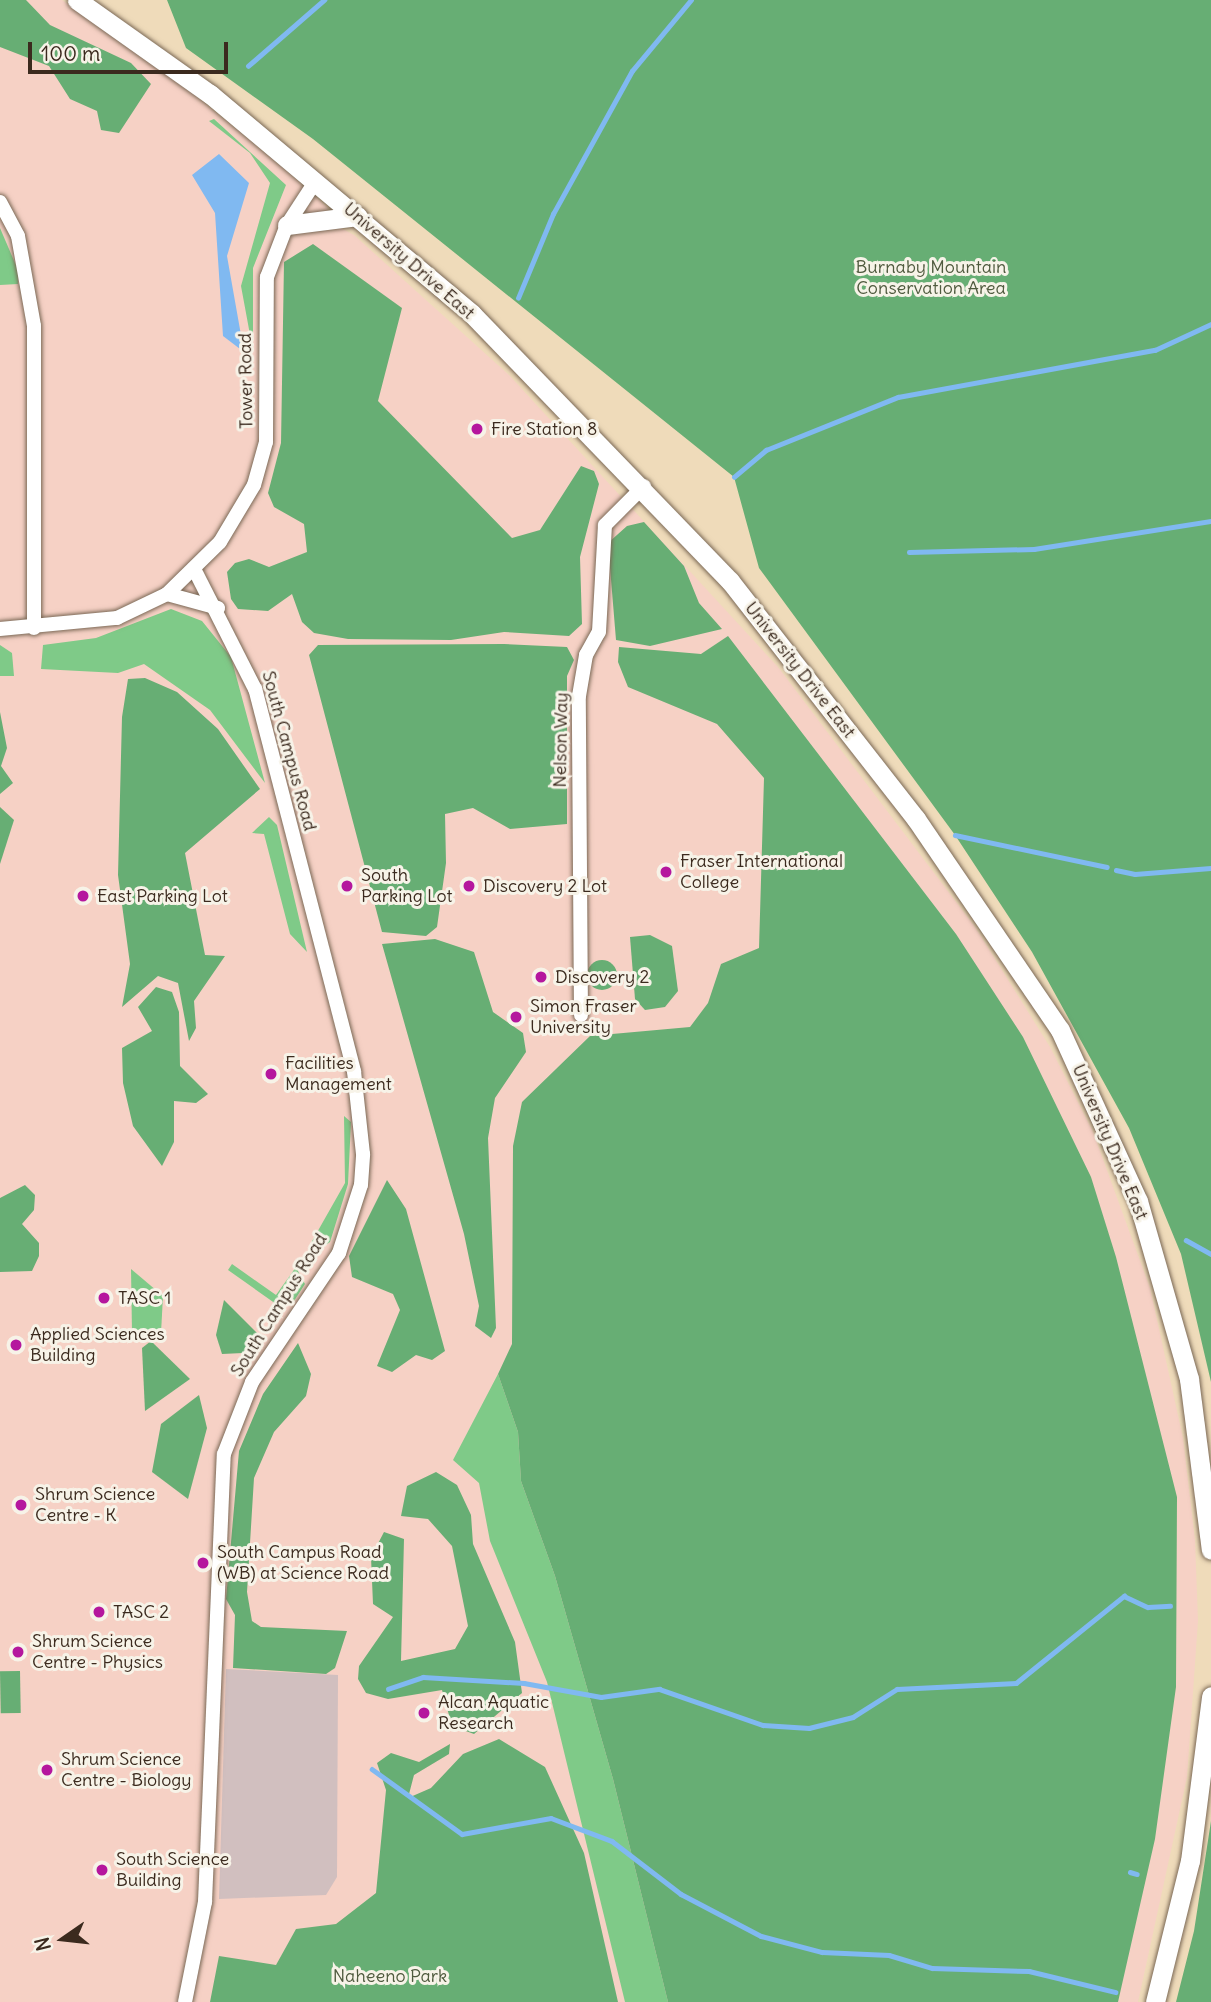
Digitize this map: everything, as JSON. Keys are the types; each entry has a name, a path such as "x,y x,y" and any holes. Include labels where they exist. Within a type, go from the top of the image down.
{"street":[{"name":"University Drive East","path":"77,0 210,94 472,314 644,486 778,638 916,819 1060,1030 1113,1140 1167,1288 1195,1415 1211,1550"},
{"name":"Tower Road","path":"0,629 97,624 167,594 194,569 241,511 263,453 269,395 264,302 287,225 315,182"},
{"path":"0,202 18,236 34,326 34,628"},
{"path":"287,225 357,216"},
{"name":"Nelson Way","path":"581,1015 579,696 586,655 599,632 603,532 614,512 644,486"},
{"name":"South Campus Road","path":"185,2002 205,1902 225,1454 252,1382 339,1253 361,1185 363,1154 354,1071 255,689 218,608 194,569"},
{"path":"167,594 218,608"},
{"path":"1155,2002 1190,1861 1211,1696"}],"shaded area":[{"name":"Simon Fraser University","path":"0,0 62,0 168,73 288,172 327,207 330,222 354,235 509,375 778,667 975,927 1050,1047 1093,1132 1150,1288 1183,1438 1195,1540 1198,1621 1187,1777 1138,2002 0,2002"},
{"path":"226,1669 338,1675 337,1877 326,1895 219,1899"}],"green space":[{"path":"0,0 26,0 50,25 131,63 151,84 119,133 101,130 97,111 70,99 49,66 0,47"},
{"name":"Burnaby Mountain Conservation Area","path":"167,0 1211,0 1211,1382 1181,1254 1129,1128 1032,952 955,835 759,568 734,477 313,139 186,48"},
{"path":"214,119 286,185 253,268 253,351 241,286 270,183 250,153 209,121"},
{"path":"0,228 18,270 18,284 0,285"},
{"path":"313,244 402,308 378,401 512,538 540,530 581,466 594,471 599,484 580,557 582,624 569,636 504,632 451,640 348,639 314,633 302,622 292,594 268,611 238,609 231,599 227,572 235,563 249,559 269,567 307,552 304,524 274,507 268,493 281,443 284,262"},
{"path":"644,522 684,566 699,603 722,629 650,646 616,640 608,543 627,526"},
{"path":"171,609 202,621 231,657 265,783 210,710 144,664 118,673 41,669 43,645 96,638"},
{"path":"728,636 956,934 1023,1037 1091,1177 1116,1257 1177,1497 1176,1687 1155,1839 1118,2002 668,2002 613,1779 555,1576 521,1481 518,1432 498,1374 512,1344 513,1146 522,1102 590,1036 690,1027 708,1003 721,964 759,948 764,778 717,724 628,687 618,662 619,647 701,654"},
{"path":"504,644 567,647 574,660 567,676 567,824 510,829 473,808 445,814 446,863 437,927 426,936 382,932 309,655 318,645"},
{"path":"0,645 12,653 14,676 0,676"},
{"path":"145,678 177,692 218,729 260,789 185,853 205,955 225,956 194,1001 196,1028 189,1041 178,983 158,976 122,1007 130,964 118,875 122,717 128,679"},
{"path":"0,712 7,748 1,766 13,783 0,794"},
{"path":"0,807 14,820 0,864"},
{"path":"269,817 277,825 307,952 290,934 264,834 252,833"},
{"path":"650,935 672,946 678,991 665,1007 645,1010 635,999 630,937"},
{"path":"435,939 474,952 493,1012 523,1033 526,1052 495,1098 488,1138 496,1328 491,1338 475,1326 479,1306 464,1234 382,944"},
{"path":"602,960 613,964 617,975 613,986 602,990 591,986 587,975 591,964"},
{"path":"156,987 172,992 179,1012 180,1066 208,1094 196,1103 174,1101 174,1142 162,1166 133,1126 123,1083 122,1048 152,1031 138,1007"},
{"path":"344,1116 351,1122 348,1184 330,1242 316,1252 311,1243 345,1183"},
{"path":"387,1180 406,1209 445,1351 432,1360 416,1355 392,1372 377,1366 400,1310 393,1294 352,1277 349,1256"},
{"path":"25,1185 35,1195 34,1210 22,1224 39,1243 39,1256 32,1271 0,1272 0,1198"},
{"path":"232,1264 276,1295 296,1267 305,1284 294,1301 276,1304 228,1270"},
{"path":"131,1269 163,1296 161,1333 132,1332"},
{"path":"224,1300 261,1337 243,1353 222,1354 216,1335"},
{"path":"151,1341 190,1379 145,1411 142,1348"},
{"path":"298,1343 311,1374 306,1396 274,1432 254,1478 247,1592 252,1621 261,1627 347,1631 335,1668 326,1674 233,1668 235,1615 226,1599 239,1451 263,1394"},
{"path":"498,1374 518,1432 521,1481 555,1576 613,1779 668,2002 625,2002 547,1682 490,1541 479,1483 453,1460"},
{"path":"199,1395 207,1428 188,1499 152,1472 161,1424"},
{"path":"436,1472 457,1485 471,1515 473,1544 515,1642 522,1693 474,1734 452,1726 442,1690 388,1699 366,1693 358,1679 359,1666 393,1617 373,1604 371,1557 384,1532 404,1539 401,1661 455,1649 468,1626 452,1546 428,1519 401,1516 407,1486"},
{"path":"0,1671 20,1671 21,1713 1,1713"},
{"name":"Naheeno Park","path":"499,1739 545,1767 584,1853 618,2002 210,2002 219,1956 276,1965 296,1929 336,1924 376,1893 386,1790 377,1763 391,1753 419,1762 450,1744 449,1754 414,1775 408,1798 431,1788 463,1754"},
{"path":"1211,1821 1211,2002 1176,2002 1194,1931"}],"water":[{"path":"219,154 249,183 227,256 244,352 223,336 215,213 192,175"}],"waterway":[{"path":"248,66 324,0"},
{"path":"518,298 553,214 632,71 691,0"},
{"path":"734,477 766,450 898,397 1155,350 1211,324"},
{"path":"909,552 1034,549 1211,521"},
{"path":"955,835 1107,867"},
{"path":"1116,870 1135,874 1211,868"},
{"path":"1186,1240 1211,1254"},
{"path":"388,1689 423,1677 524,1683 601,1697 659,1689 763,1725 809,1728 853,1717 897,1689 1016,1683 1124,1596 1148,1607 1170,1606"},
{"path":"372,1769 462,1834 551,1818 612,1841 681,1894 761,1936 822,1952 889,1955 932,1968 1029,1971 1115,1992"},
{"path":"1130,1872 1137,1874"}],"place":[{"name":"Fire Station 8","path":"477,429"},
{"name":"Fraser International College","path":"666,872"},
{"name":"South Parking Lot","path":"347,886"},
{"name":"Discovery 2 Lot","path":"469,886"},
{"name":"East Parking Lot","path":"83,896"},
{"name":"Discovery 2","path":"541,977"},
{"name":"Simon Fraser University","path":"516,1017"},
{"name":"Facilities Management","path":"271,1074"},
{"name":"TASC 1","path":"104,1298"},
{"name":"Applied Sciences Building","path":"16,1345"},
{"name":"Shrum Science Centre - K","path":"21,1505"},
{"name":"South Campus Road (WB) at Science Road","path":"203,1563"},
{"name":"TASC 2","path":"99,1612"},
{"name":"Shrum Science Centre - Physics","path":"18,1652"},
{"name":"Alcan Aquatic Research","path":"424,1713"},
{"name":"Shrum Science Centre - Biology","path":"47,1770"},
{"name":"South Science Building","path":"102,1870"}]}
